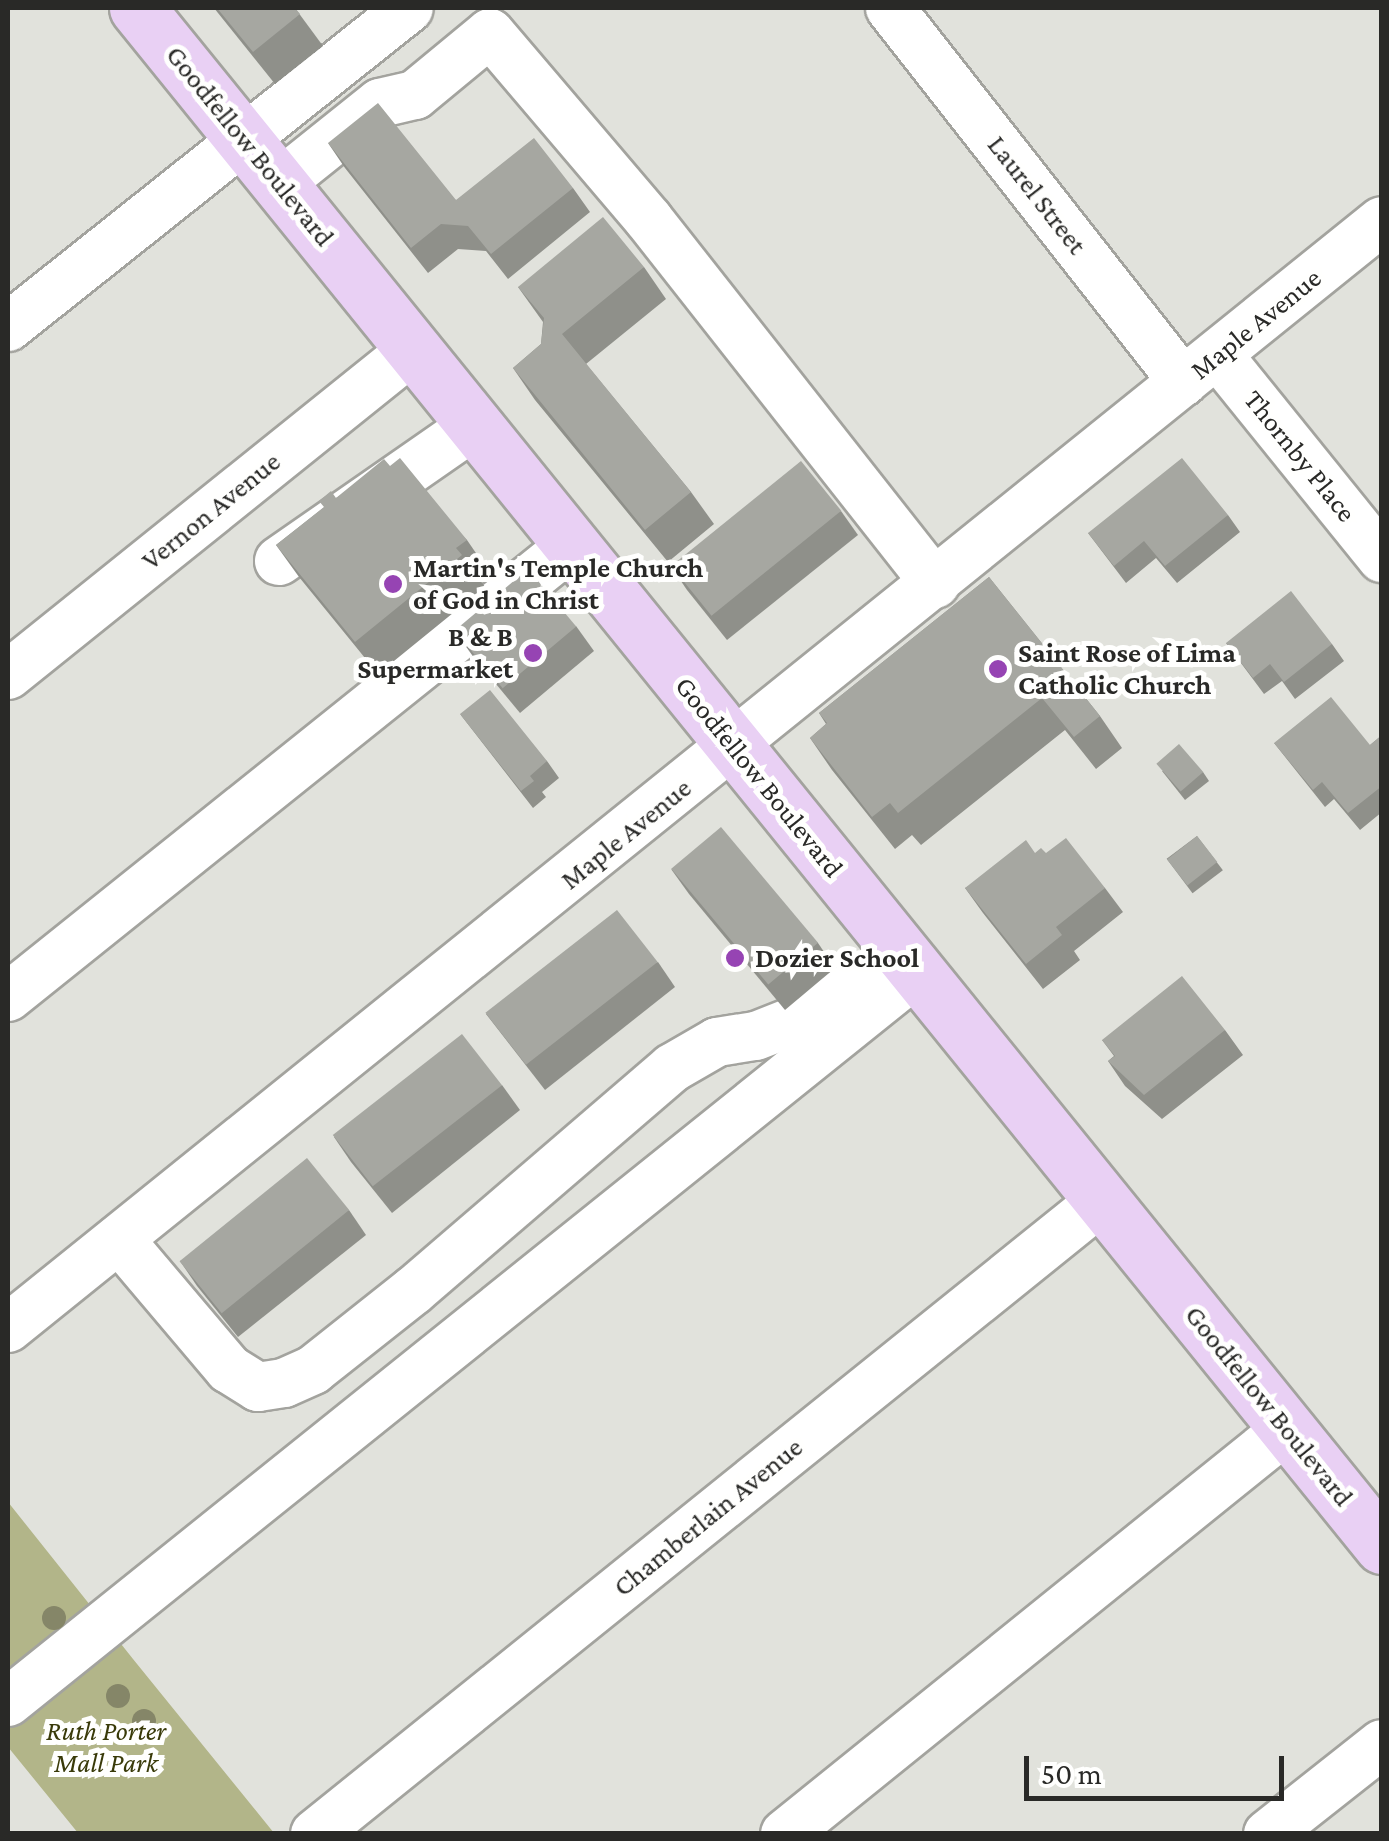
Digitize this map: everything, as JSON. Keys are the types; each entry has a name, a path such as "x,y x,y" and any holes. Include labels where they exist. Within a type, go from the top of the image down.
{"main road":[{"name":"Goodfellow Boulevard","path":"137,8 1382,1546"}],"street":[{"path":"8,327 409,8"},
{"name":"Laurel Street","path":"890,8 1201,369"},
{"path":"280,183 380,103 415,94 490,34 648,220 935,584"},
{"name":"Maple Avenue","path":"8,1328 1382,222"},
{"name":"Vernon Avenue","path":"8,675 415,348"},
{"name":"Thornby Place","path":"1201,369 1382,558"},
{"path":"280,561 476,424"},
{"path":"8,997 572,545"},
{"path":"119,1239 228,1369 258,1387 284,1383 313,1370 414,1290 672,1068 717,1042 756,1036 808,1016 910,963"},
{"path":"8,1702 910,963"},
{"name":"Chamberlain Avenue","path":"315,1834 1102,1200"},
{"path":"785,1834 1287,1429"},
{"path":"1268,1834 1382,1744"}],"green space":[{"name":"Ruth Porter Mall Park","path":"8,1502 274,1833 78,1833 8,1747"}],"building":[{"path":"217,8 295,8 300,14 253,52"},
{"path":"378,103 456,200 534,138 573,188 491,254 468,226 441,224 411,248 328,143"},
{"path":"603,217 644,267 562,334 691,492 645,530 513,368 541,344 544,318 518,287"},
{"name":"Martin's Temple Church of God in Christ","path":"400,458 467,540 456,548 462,555 355,642 276,545 324,507 319,501 331,491 336,498 384,459 390,466"},
{"path":"1182,458 1228,515 1165,566 1144,541 1114,566 1088,533"},
{"path":"801,461 841,511 711,616 671,566"},
{"path":"528,569 576,626 503,688 454,631"},
{"name":"Saint Rose of Lima Catholic Church","path":"989,577 1100,716 1074,737 1042,698 898,813 890,803 872,817 810,738 827,723 819,713"},
{"path":"1291,591 1332,644 1284,682 1270,664 1253,678 1226,643"},
{"path":"490,690 547,761 530,776 534,781 521,791 460,714"},
{"path":"1331,697 1370,745 1382,735 1382,786 1348,813 1322,782 1313,790 1274,743"},
{"path":"1179,744 1203,772 1181,792 1156,764"},
{"path":"721,827 818,943 768,984 671,869"},
{"path":"1197,836 1217,862 1187,885 1167,859"},
{"path":"1066,838 1105,888 1056,927 1062,935 1026,964 965,888 1026,840 1035,853 1041,848 1046,853"},
{"path":"617,910 658,962 526,1065 485,1013"},
{"path":"1182,976 1225,1030 1144,1095 1108,1061 1115,1056 1102,1040"},
{"path":"462,1034 502,1085 373,1186 333,1135"},
{"path":"307,1158 349,1210 222,1313 180,1261"}],"place":[{"name":"Martin's Temple Church of God in Christ","path":"393,584"},
{"name":"B & B Supermarket","path":"533,653"},
{"name":"Saint Rose of Lima Catholic Church","path":"998,669"},
{"name":"Dozier School","path":"735,958"}]}
